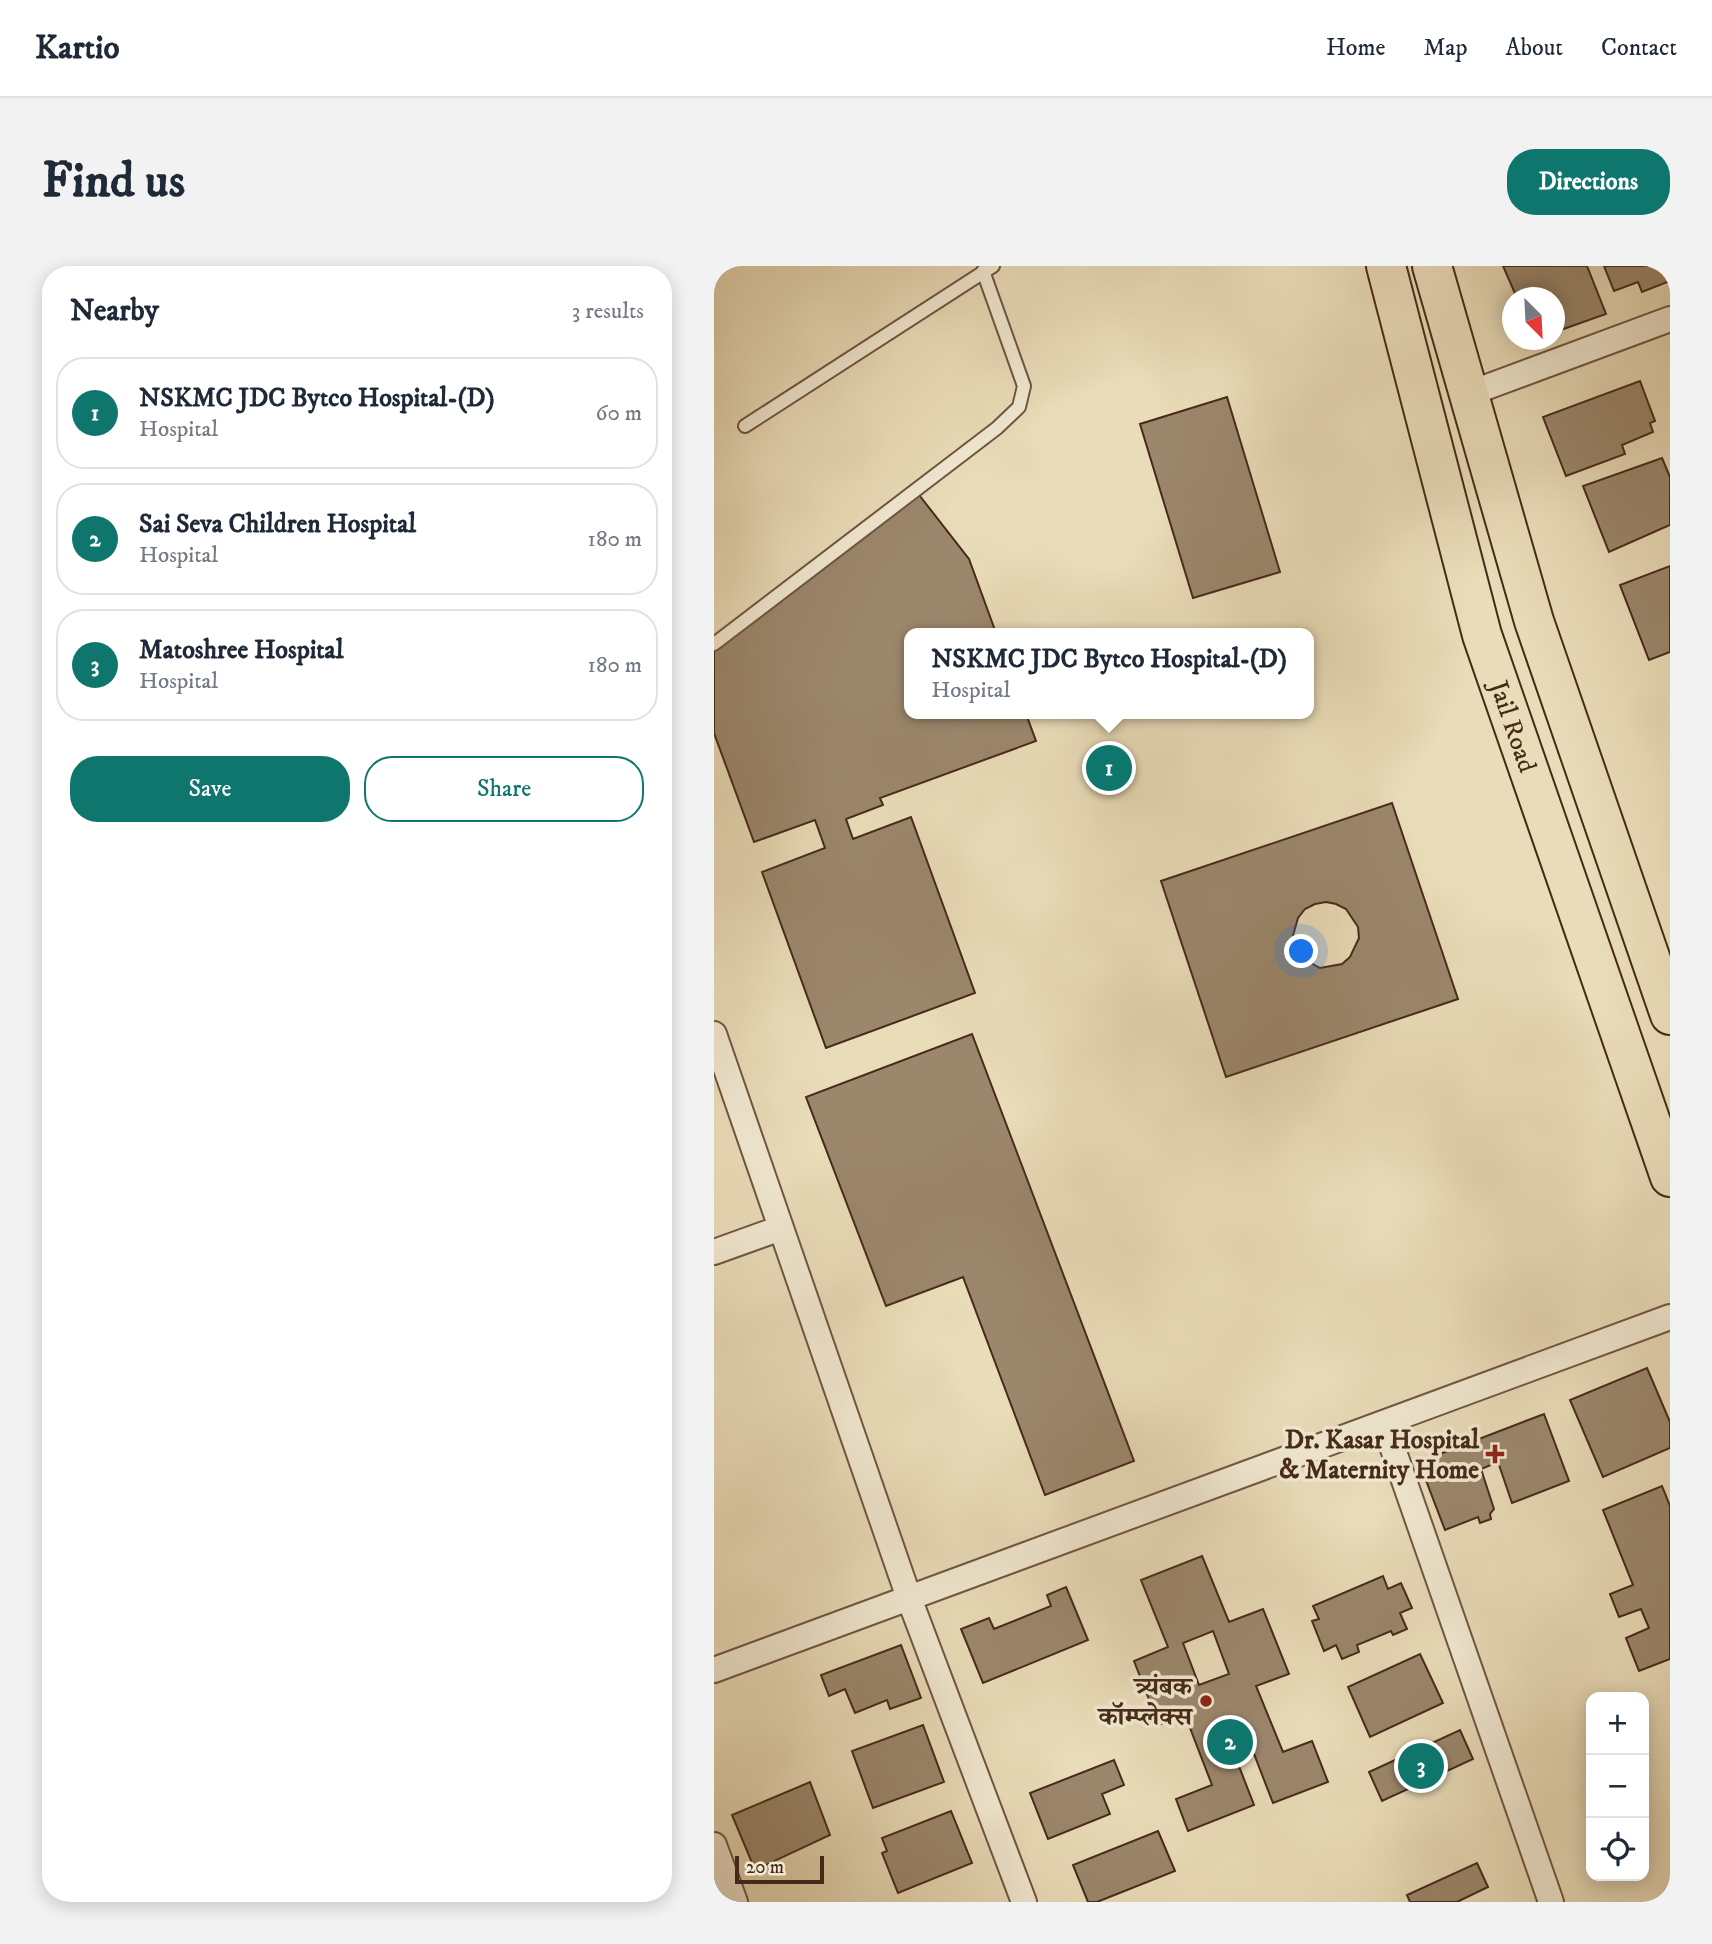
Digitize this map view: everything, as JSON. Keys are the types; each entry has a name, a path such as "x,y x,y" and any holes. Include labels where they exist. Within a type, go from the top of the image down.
{"main road":[{"name":"Jail Road","path":"1386,266 1482,635 1670,1177"},
{"name":"Jail Road","path":"1432,266 1534,621 1670,1015"}],"street":[{"path":"1468,394 1670,319"},
{"path":"714,1034 909,1598 1024,1902"},
{"path":"714,1252 781,1228"},
{"path":"714,1670 1670,1317"},
{"path":"1384,1423 1551,1902"},
{"path":"714,1845 735,1902"}],"lane":[{"path":"714,644 997,428 1019,407 1024,386 988,268 745,426"}],"building":[{"path":"1503,266 1587,266 1606,314 1565,328 1565,287 1512,287"},
{"path":"1604,266 1670,266 1670,281 1642,292 1638,282 1614,291"},
{"path":"1640,381 1655,421 1650,423 1653,432 1622,445 1625,454 1566,476 1543,417"},
{"path":"1227,397 1280,572 1193,598 1140,424"},
{"path":"1662,458 1670,477 1670,525 1609,552 1583,486"},
{"path":"916,491 969,559 994,628 904,628 904,719 1028,719 1036,741 880,798 883,805 846,819 853,839 911,817 975,993 826,1048 762,872 825,848 815,820 754,842 714,733 714,647"},
{"path":"1670,566 1670,652 1649,660 1620,585"},
{"path":"1392,803 1458,999 1226,1077 1161,881","holes":["1326,902 1346,909 1358,927 1359,938 1350,957 1342,964 1320,968 1302,958 1292,939 1298,918 1305,909"]},
{"path":"972,1034 1134,1461 1045,1495 963,1277 886,1306 806,1097"},
{"path":"1647,1368 1670,1422 1670,1448 1603,1477 1570,1400"},
{"path":"1544,1414 1569,1481 1512,1503 1498,1462 1481,1469 1494,1509 1490,1514 1491,1519 1480,1523 1478,1517 1445,1530 1419,1462"},
{"path":"1662,1486 1670,1506 1670,1659 1639,1671 1626,1638 1649,1628 1641,1609 1619,1617 1610,1594 1633,1585 1603,1510"},
{"name":"त्र्यंबक कॉम्प्लेक्स","path":"1202,1556 1229,1622 1263,1609 1289,1674 1256,1686 1283,1752 1312,1741 1328,1782 1273,1803 1254,1754 1237,1761 1254,1805 1188,1831 1176,1799 1212,1785 1185,1715 1159,1725 1134,1661 1168,1647 1141,1580","holes":["1213,1631 1229,1674 1199,1685 1183,1643"]},
{"path":"1383,1576 1388,1589 1401,1583 1412,1608 1400,1613 1407,1629 1393,1635 1391,1631 1357,1645 1359,1652 1342,1659 1336,1645 1324,1651 1312,1621 1319,1619 1313,1606"},
{"path":"1066,1587 1088,1640 983,1683 961,1629 989,1618 994,1629 1051,1606 1047,1595"},
{"path":"901,1645 921,1698 890,1709 887,1700 855,1713 845,1689 829,1696 821,1675"},
{"path":"1420,1654 1443,1703 1370,1737 1348,1687"},
{"path":"923,1725 944,1782 873,1808 852,1751"},
{"path":"1460,1730 1473,1759 1382,1801 1369,1772"},
{"path":"1114,1760 1124,1785 1102,1794 1110,1814 1048,1839 1030,1793"},
{"path":"810,1782 830,1835 755,1870 732,1815"},
{"path":"951,1811 972,1863 898,1893 882,1853 887,1851 882,1838"},
{"path":"1158,1831 1175,1871 1097,1902 1088,1902 1073,1865"},
{"path":"1477,1863 1488,1887 1457,1902 1410,1902 1407,1895"}],"place":[{"name":"NSKMC JDC Bytco Hospital-(D)","path":"1109,768"},
{"name":"Dr. Kasar Hospital & Maternity Home","path":"1495,1454"},
{"name":"त्र्यंबक कॉम्प्लेक्स","path":"1206,1701"},
{"name":"Sai Seva Children Hospital","path":"1230,1742"},
{"name":"Matoshree Hospital","path":"1421,1766"}]}
